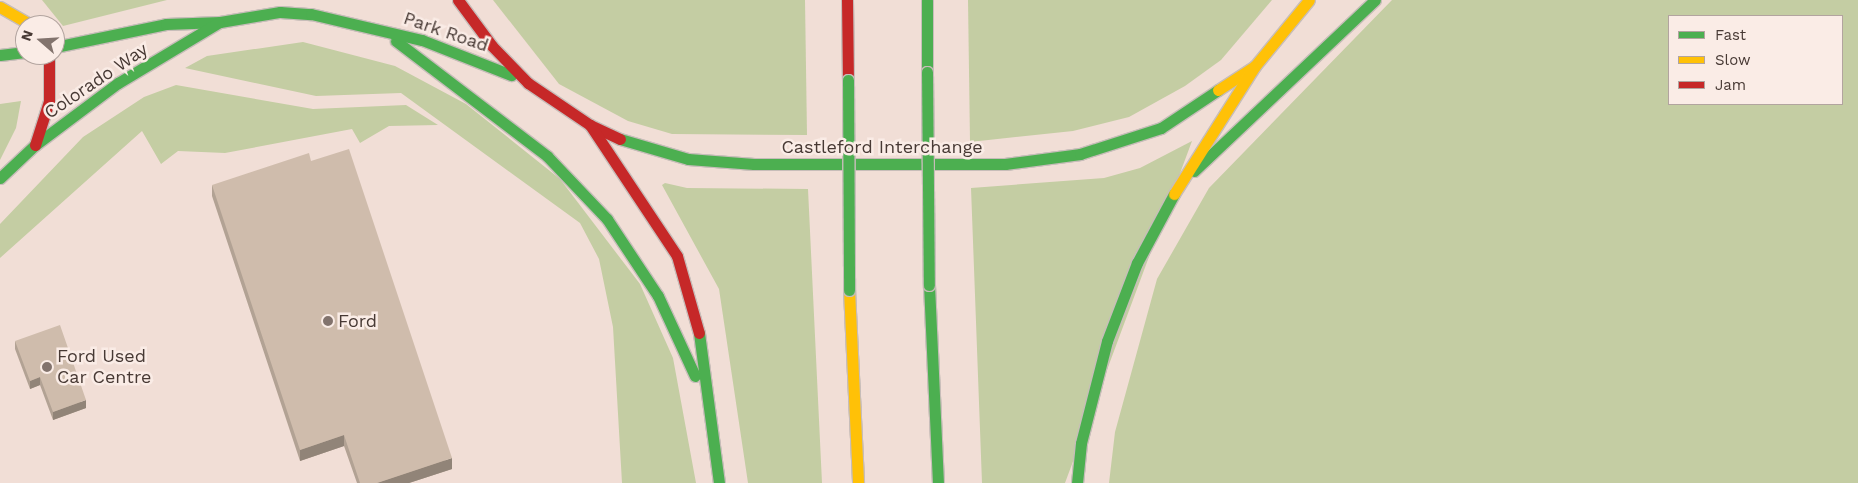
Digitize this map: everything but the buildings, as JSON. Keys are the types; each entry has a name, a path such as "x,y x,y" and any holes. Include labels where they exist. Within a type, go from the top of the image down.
{"main road":[{"name":"Castleford Interchange","path":"458,0 492,46 528,83 590,125 640,148 688,159 754,164 1004,164 1080,154 1161,128 1255,66 1303,12 1309,0"},
{"path":"847,0 849,290 858,483"},
{"path":"927,0 929,285 938,483"},
{"path":"1303,12 1317,0"},
{"path":"1178,186 1375,0"},
{"path":"0,7 15,16"},
{"name":"Park Road","path":"65,45 166,24 220,22 280,12 338,17 374,26 475,58 528,83"},
{"name":"Colorado Way","path":"0,178 35,145 118,83 220,22"},
{"path":"374,26 457,84 547,156 607,219 658,296 709,413"},
{"path":"0,55 15,53"},
{"path":"35,145 49,101 49,65"},
{"path":"1077,483 1081,443 1107,341 1136,263 1178,186 1255,66"},
{"path":"590,125 677,256 697,315 719,483"}],"green space":[{"path":"42,0 167,0 65,26 65,15 54,15"},
{"path":"493,0 805,0 807,135 672,134 628,121 559,84"},
{"path":"968,0 1272,0 1221,60 1185,86 1129,117 1073,131 970,142"},
{"path":"1392,0 1858,0 1858,483 1109,483 1115,432 1157,279 1209,188"},
{"path":"303,42 395,66 466,104 560,179 640,284 673,358 696,483 622,483 613,327 599,259 580,223 401,93 316,96 185,68 207,56"},
{"path":"176,85 313,109 406,105 438,125 389,126 360,143 352,129 225,153 178,151 161,164 142,131 0,258 0,224 83,137 144,97"},
{"path":"21,101 16,128 0,160 0,104"},
{"path":"1192,141 1065,483 982,483 971,188 1104,178 1140,168"},
{"path":"665,183 687,188 808,189 822,483 748,483 719,289 662,185"}],"traffic: fast":[{"path":"927,0 927,72"},
{"path":"1194,171 1375,0"},
{"path":"65,45 166,24 220,22 280,12 311,14 422,40 511,75"},
{"path":"0,178 35,145 118,83 218,23"},
{"path":"396,41 547,156 607,219"},
{"path":"0,55 15,53"},
{"path":"927,72 929,285"},
{"path":"848,80 849,290"},
{"path":"620,139 688,159 754,164 1005,164 1080,154 1161,128 1218,90"},
{"path":"1077,483 1081,443 1107,341 1137,263 1174,194"},
{"path":"607,219 658,296 695,376"},
{"path":"929,285 938,483"},
{"path":"699,333 719,483"}],"traffic: slow":[{"path":"1218,90 1255,66 1309,0"},
{"path":"0,7 15,16"},
{"path":"1174,194 1255,66"},
{"path":"849,290 858,483"}],"traffic: jam":[{"path":"458,0 492,46 528,83 590,125 620,139"},
{"path":"847,0 848,80"},
{"path":"35,145 49,101 49,65"},
{"path":"590,125 677,256 699,333"}],"place":[{"name":"Ford","path":"328,321"},
{"name":"Ford Used Car Centre","path":"47,367"}]}
